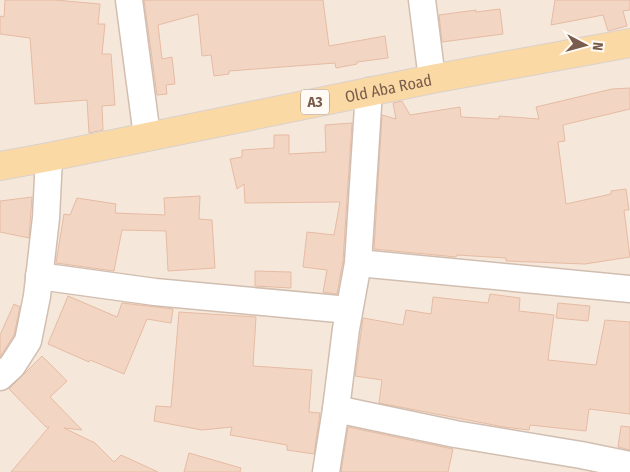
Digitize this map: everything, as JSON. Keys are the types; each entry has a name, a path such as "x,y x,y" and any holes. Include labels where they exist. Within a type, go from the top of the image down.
{"main road":[{"name":"Old Aba Road","path":"0,166 369,91 630,43"}],"street":[{"path":"129,0 147,136"},
{"path":"422,0 432,79"},
{"path":"326,472 349,310 358,263 369,91"},
{"path":"0,377 12,366 28,341 46,218 49,157"},
{"path":"358,263 630,289"},
{"path":"39,276 155,292 349,310"},
{"path":"336,409 455,434 630,465"}],"shaded area":[{"path":"0,0 630,0 630,472 0,472"}],"building":[{"path":"5,0 55,0 100,4 98,24 105,24 102,54 111,54 115,105 102,106 103,130 89,133 87,100 35,104 30,38 0,34 0,16 4,17"},
{"path":"144,0 323,0 329,46 385,36 388,58 357,62 357,64 336,68 335,63 229,71 229,74 214,76 211,55 202,56 198,14 158,25 162,59 172,57 175,84 166,85 167,94 157,95"},
{"path":"555,0 630,0 630,10 623,11 627,26 608,31 603,15 551,25"},
{"path":"500,9 503,34 442,42 439,15"},
{"path":"630,88 630,109 563,125 565,141 558,142 566,204 611,194 611,191 626,189 629,210 624,210 630,257 585,264 506,261 506,258 457,255 456,257 374,249 382,115 396,119 393,103 402,101 410,115 460,107 461,117 499,119 499,116 539,119 536,107 612,89"},
{"path":"352,123 343,261 337,294 323,292 327,270 303,267 307,232 334,235 340,202 245,203 244,184 237,189 230,159 242,157 242,150 274,148 274,135 289,135 289,154 326,152 325,125"},
{"path":"200,196 199,219 212,220 215,268 168,271 166,231 122,230 114,271 56,263 64,214 70,215 77,198 116,204 115,213 165,215 164,198"},
{"path":"32,197 29,238 0,232 0,201"},
{"path":"255,271 291,272 291,288 255,286"},
{"path":"490,294 520,298 519,311 554,315 548,360 596,365 605,320 630,322 630,414 589,409 586,431 530,425 529,430 504,427 379,403 382,380 355,376 363,318 403,325 406,310 431,314 433,297 488,303"},
{"path":"68,296 117,317 122,303 173,309 171,323 147,319 124,374 90,360 89,362 48,344"},
{"path":"558,303 590,306 588,321 556,318"},
{"path":"14,304 20,307 14,335 0,357 0,335"},
{"path":"179,312 256,317 253,366 312,370 309,412 320,413 314,454 287,450 287,445 230,435 232,427 202,430 154,421 156,406 171,407"},
{"path":"42,356 67,381 50,397 82,430 64,428 95,443 114,462 121,455 158,472 11,472 49,427 46,427 9,389"},
{"path":"621,426 630,427 630,450 618,447"},
{"path":"348,427 453,449 448,472 341,472"},
{"path":"189,453 241,468 240,472 184,472"}]}
